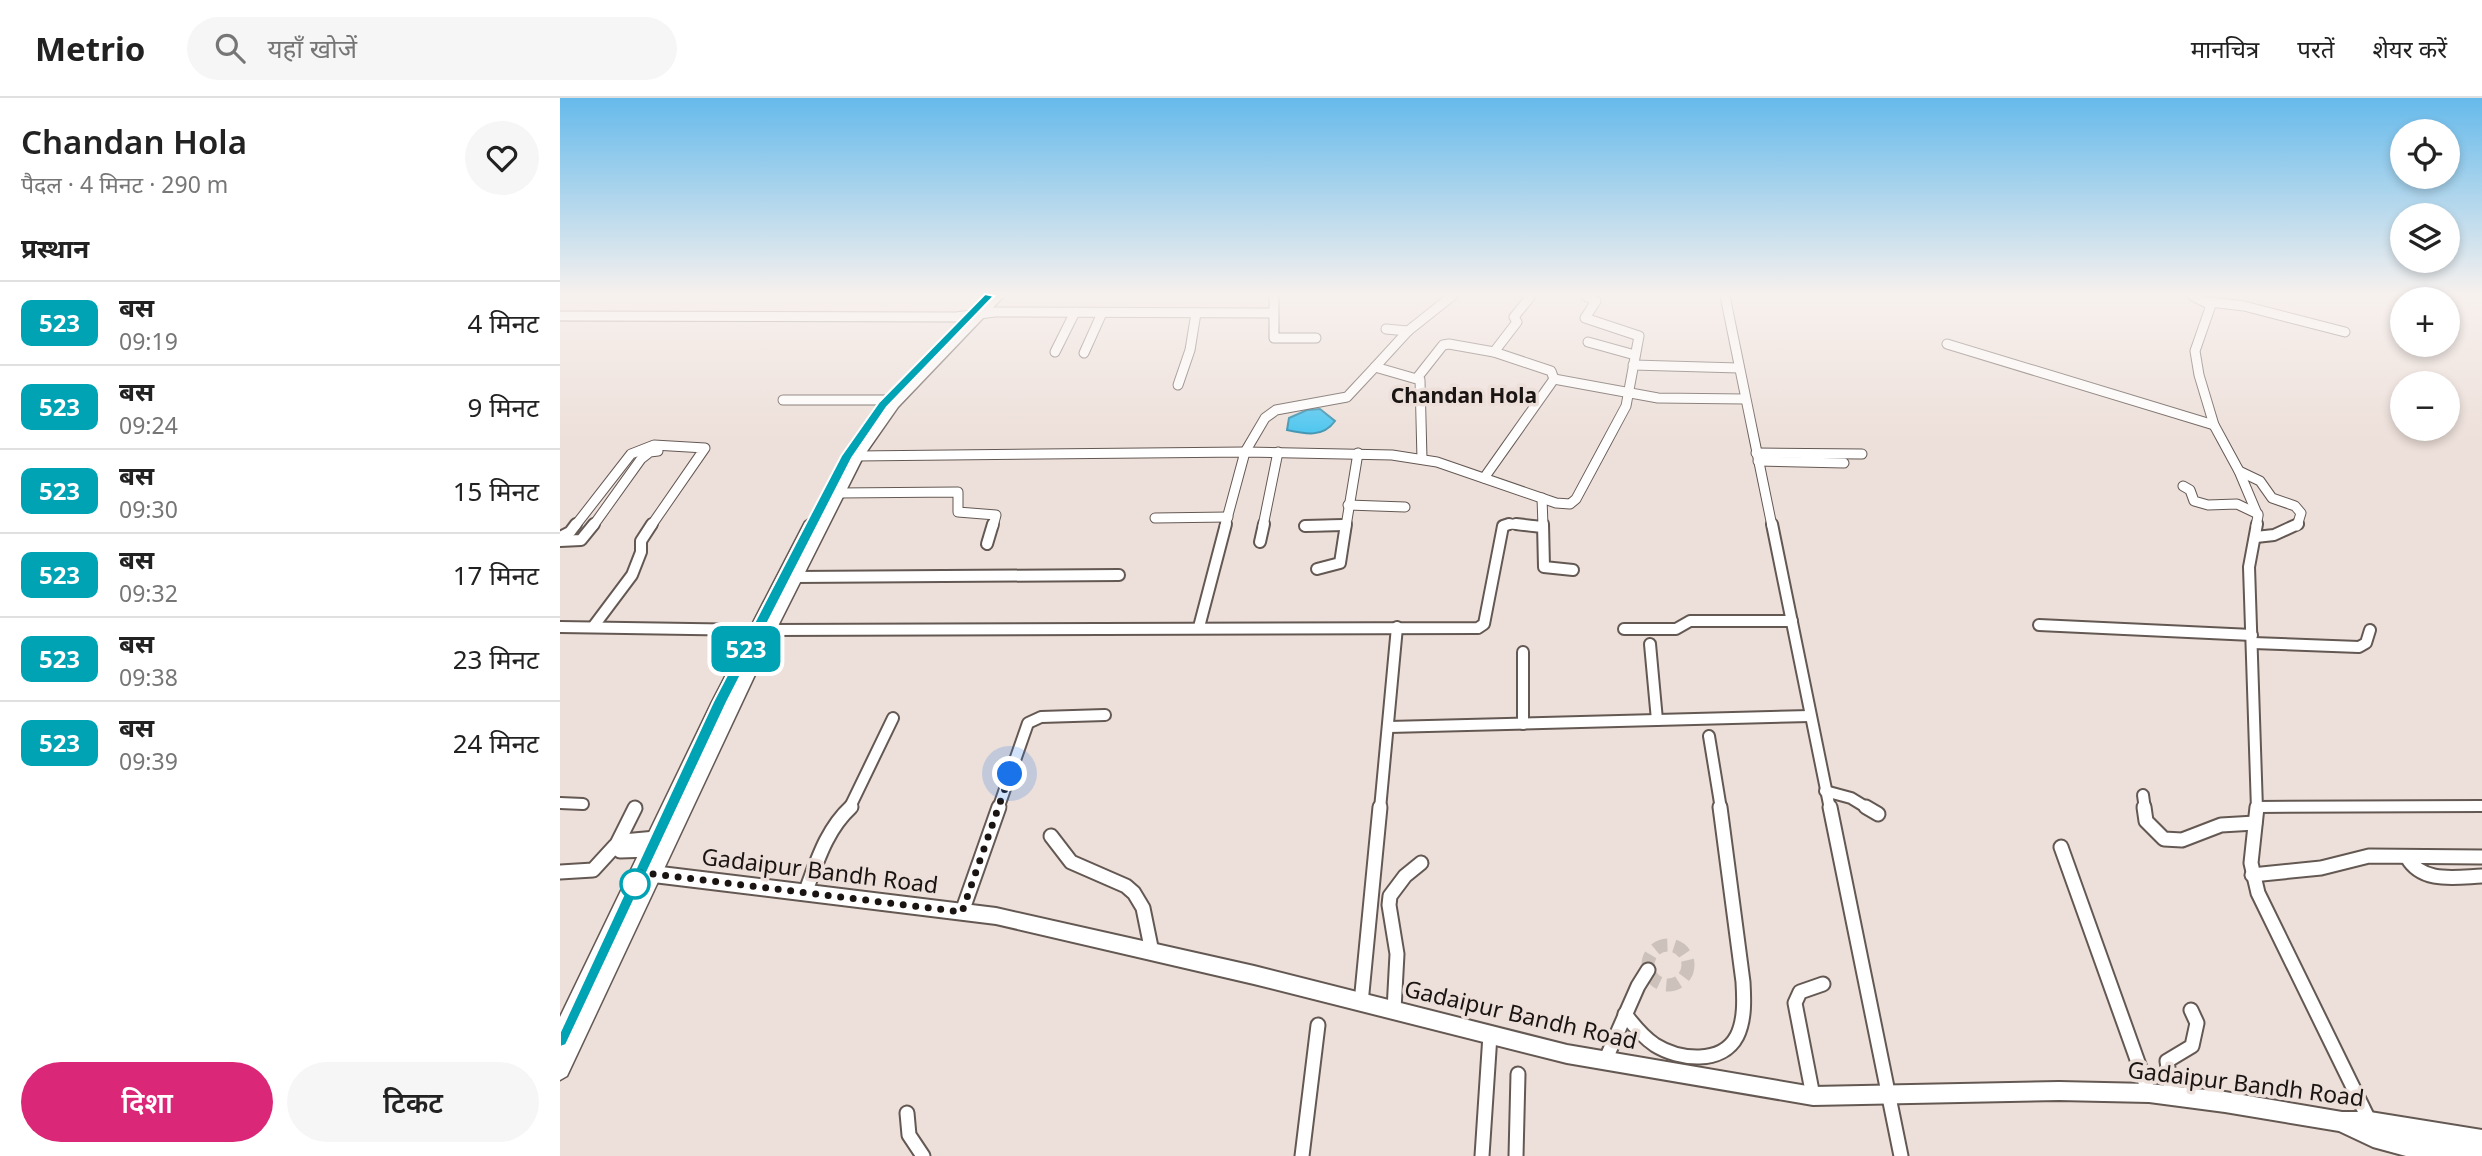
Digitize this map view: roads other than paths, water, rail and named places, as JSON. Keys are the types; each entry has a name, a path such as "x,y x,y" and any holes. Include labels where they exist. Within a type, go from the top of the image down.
{"main road":[{"path":"560,1069 647,873 847,456 887,400 944,345"},
{"path":"560,1038 647,873 654,844 762,630 796,578 857,456 893,404 947,345"}],"street":[{"path":"1055,352 1058,345"},
{"path":"1084,353 1087,345"},
{"path":"1178,385 1191,345"},
{"path":"1199,628 1245,452 1265,418 1272,412 1307,403 1347,397 1395,345"},
{"path":"1417,378 1443,345"},
{"path":"1461,345 1494,352 1551,372 1554,379"},
{"path":"1494,352 1499,345"},
{"path":"1597,345 1634,360 1739,368"},
{"path":"857,456 1358,453 1422,459 1560,504 1574,503 1625,409 1636,345"},
{"path":"1735,345 1901,1156"},
{"path":"1952,345 2214,425"},
{"path":"2199,345 2195,356 2214,425 2258,514 2249,567 2257,807 2252,875 2264,905 2370,1122"},
{"path":"1375,367 1417,378 1421,382 1422,459"},
{"path":"1554,379 1658,398 1745,399"},
{"path":"1484,478 1554,379"},
{"path":"783,400 887,400"},
{"path":"560,539 567,535 631,454 654,445 704,447 703,453 643,538 639,563 593,627"},
{"path":"560,539 575,541 586,536 641,459 650,452 703,453"},
{"path":"1260,542 1278,452"},
{"path":"1317,569 1340,563 1358,453"},
{"path":"1757,457 1862,454"},
{"path":"1757,457 1844,463"},
{"path":"2239,471 2260,481 2272,498 2295,506 2301,513 2298,526 2274,535 2256,537"},
{"path":"2183,485 2190,490 2194,501 2203,506 2233,503 2258,514"},
{"path":"838,493 958,492 958,512 996,516 987,544"},
{"path":"1542,498 1544,567 1573,570"},
{"path":"1348,505 1405,508"},
{"path":"1155,518 1228,517"},
{"path":"560,627 762,630 1483,626 1503,526 1511,524 1542,527"},
{"path":"1305,526 1345,525"},
{"path":"796,578 1119,575"},
{"path":"1624,629 1676,629 1685,621 1702,620 1792,621"},
{"path":"2039,625 2352,647 2366,643 2370,629"},
{"path":"1361,1003 1397,628"},
{"path":"1650,644 1657,720"},
{"path":"1522,652 1524,724"},
{"path":"962,912 1028,723 1041,717 1105,715"},
{"path":"1389,727 1810,716"},
{"path":"805,892 832,828 852,806 893,718"},
{"path":"1625,1014 1650,1044 1682,1056 1702,1058 1725,1051 1734,1042 1740,1029 1744,992 1739,944 1709,736"},
{"path":"1825,791 1851,799 1878,814"},
{"path":"2143,795 2146,821 2164,839 2182,840 2221,825 2255,823"},
{"path":"560,803 583,804"},
{"path":"2257,807 2482,806"},
{"path":"560,873 591,873 604,863 617,846 635,808"},
{"path":"1051,836 1071,862 1126,886 1134,893 1143,908 1152,952"},
{"path":"617,846 620,851 654,844"},
{"path":"2061,847 2149,1093"},
{"path":"2252,875 2321,868 2369,856 2482,857"},
{"path":"2407,857 2412,867 2427,875 2482,876"},
{"path":"1394,1010 1397,953 1389,915 1390,895 1395,885 1421,863"},
{"name":"Gadaipur Bandh Road","path":"647,873 996,916 1254,975 1567,1054 1814,1096 2059,1091 2149,1093 2225,1102 2342,1122 2370,1122 2482,1140"},
{"path":"1605,1060 1638,986 1648,970"},
{"path":"1814,1096 1795,1003 1800,992 1823,984"},
{"path":"2172,1096 2167,1061 2192,1045 2197,1023 2191,1010"},
{"path":"1302,1156 1318,1026"},
{"path":"1482,1156 1490,1035"},
{"path":"1516,1156 1518,1074"},
{"path":"907,1113 909,1135 923,1156"},
{"path":"2342,1122 2357,1133 2381,1142 2476,1156"}],"water":[{"path":"1320,409 1335,421 1325,430 1307,433 1287,430 1289,418 1307,410"}],"tunnel":[{"path":"1668,945 1676,946 1682,951 1687,957 1688,965 1687,973 1682,979 1676,984 1668,985 1660,984 1654,979 1649,973 1648,965 1649,957 1654,951 1660,946 1668,945"}],"district":[{"name":"Chandan Hola","path":"1464,395"}]}
